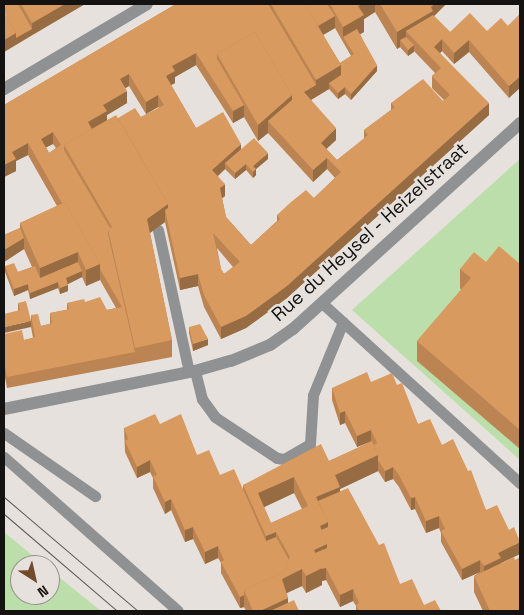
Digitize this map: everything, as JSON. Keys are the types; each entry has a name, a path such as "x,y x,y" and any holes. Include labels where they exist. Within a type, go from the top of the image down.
{"street":[{"path":"4,89 147,4"},
{"name":"Rue du Heysel - Heizelstraat","path":"4,409 231,362 270,345 322,303 520,123"}],"lane":[{"path":"158,230 192,371 202,399 216,418 277,458 284,459 310,444 313,395 343,322"},
{"path":"322,303 520,483"},
{"path":"4,433 96,496"},
{"path":"4,457 178,611"}],"green space":[{"path":"520,159 520,460 352,310"},
{"path":"4,532 32,555 10,555 10,605 60,605 60,578 101,611 4,611"}],"building":[{"path":"18,4 32,29 16,38 16,33 4,11 4,6"},
{"path":"21,4 65,4 32,23"},
{"path":"176,4 268,4 316,85 304,92 336,128 321,143 337,160 368,135 364,130 395,107 391,103 423,79 443,101 450,95 432,76 441,68 406,31 433,15 450,32 470,13 487,31 501,18 508,26 520,14 520,76 509,86 469,40 454,53 442,39 434,47 489,103 287,286 246,316 221,327 204,295 198,274 180,278 165,210 168,208 168,204 118,118 135,108 141,117 164,105 158,95 146,102 129,74 120,79 127,91 103,105 107,111 88,122 92,129 64,145 64,150 110,228 108,229 108,234 135,352 7,377 4,361 4,334 22,330 24,340 35,337 31,315 38,314 41,326 52,323 50,313 69,309 67,303 84,299 85,302 100,297 107,310 122,307 65,202 62,203 28,143 12,152 16,159 4,165 4,105","holes":["255,32 292,95 292,100 268,121 313,170 327,158 341,172 314,198 306,190 291,202 277,215 280,219 251,245 226,217 220,188 225,184 212,170 241,144 223,112 196,128 166,76 175,71 172,66 196,53 233,111 244,105 217,59 217,54","53,132 61,145 49,153 41,139","213,233 240,262 224,274 221,269"]},
{"path":"271,4 305,4 341,65 316,80"},
{"path":"305,4 327,4 335,16 318,26"},
{"path":"330,4 362,4 358,6 364,15 343,27"},
{"path":"380,4 429,4 433,11 397,32"},
{"path":"4,11 16,33 4,40"},
{"path":"357,29 377,65 351,94 345,87 338,93 329,83 341,75 340,63 354,54 343,37"},
{"path":"255,32 292,95 258,125 217,54"},
{"path":"406,37 414,45 408,50 400,40"},
{"path":"116,115 168,204 147,219 172,340 135,348 108,229 112,227 64,145"},
{"path":"254,138 268,153 253,166 256,169 253,172 246,164 235,173 225,163"},
{"path":"65,202 100,264 86,270 78,252 40,268 20,223"},
{"path":"20,228 24,238 4,250 4,235"},
{"path":"499,246 520,264 520,430 417,341 471,278 460,269 474,252 486,262"},
{"path":"78,262 82,271 66,278 68,285 60,288 58,282 30,293 28,284 14,289 5,266 14,263 18,272 35,266 40,278"},
{"path":"26,301 31,321 4,327 4,314 20,310 18,303"},
{"path":"200,324 208,339 193,344 189,327"},
{"path":"367,372 371,382 392,373 397,385 402,383 418,424 430,419 442,445 453,439 468,471 471,470 486,510 497,505 509,530 514,527 520,542 498,553 501,558 484,566 480,560 462,569 441,531 445,529 439,516 426,521 415,497 411,498 393,467 385,471 378,460 374,445 377,443 371,430 357,436 345,411 340,413 332,388"},
{"path":"155,414 160,424 181,414 197,455 209,450 220,475 234,469 266,541 276,537 289,560 284,572 244,590 244,595 240,597 221,562 224,560 218,546 205,552 193,527 185,530 171,499 165,502 153,476 157,475 150,460 137,467 125,441 128,439 124,428"},
{"path":"372,441 378,455 335,475 340,487 316,497 328,522 320,526 327,544 314,550 322,568 306,576 302,569 282,579 288,598 260,611 253,611 244,590 284,572 290,557 276,532 266,536 243,485 321,444 329,461","holes":["294,477 308,506 271,523 258,493"]},
{"path":"348,488 379,545 384,543 400,584 412,579 424,605 435,600 441,611 359,611 356,605 359,603 353,589 340,595 326,568 322,569 315,553 327,548 321,530 328,527 328,522 318,501"},
{"path":"514,557 515,560 520,557 520,611 490,611 474,576"},
{"path":"294,600 299,611 270,611"}],"tram line":[{"path":"4,497 138,611"},
{"path":"4,514 117,611"}]}
